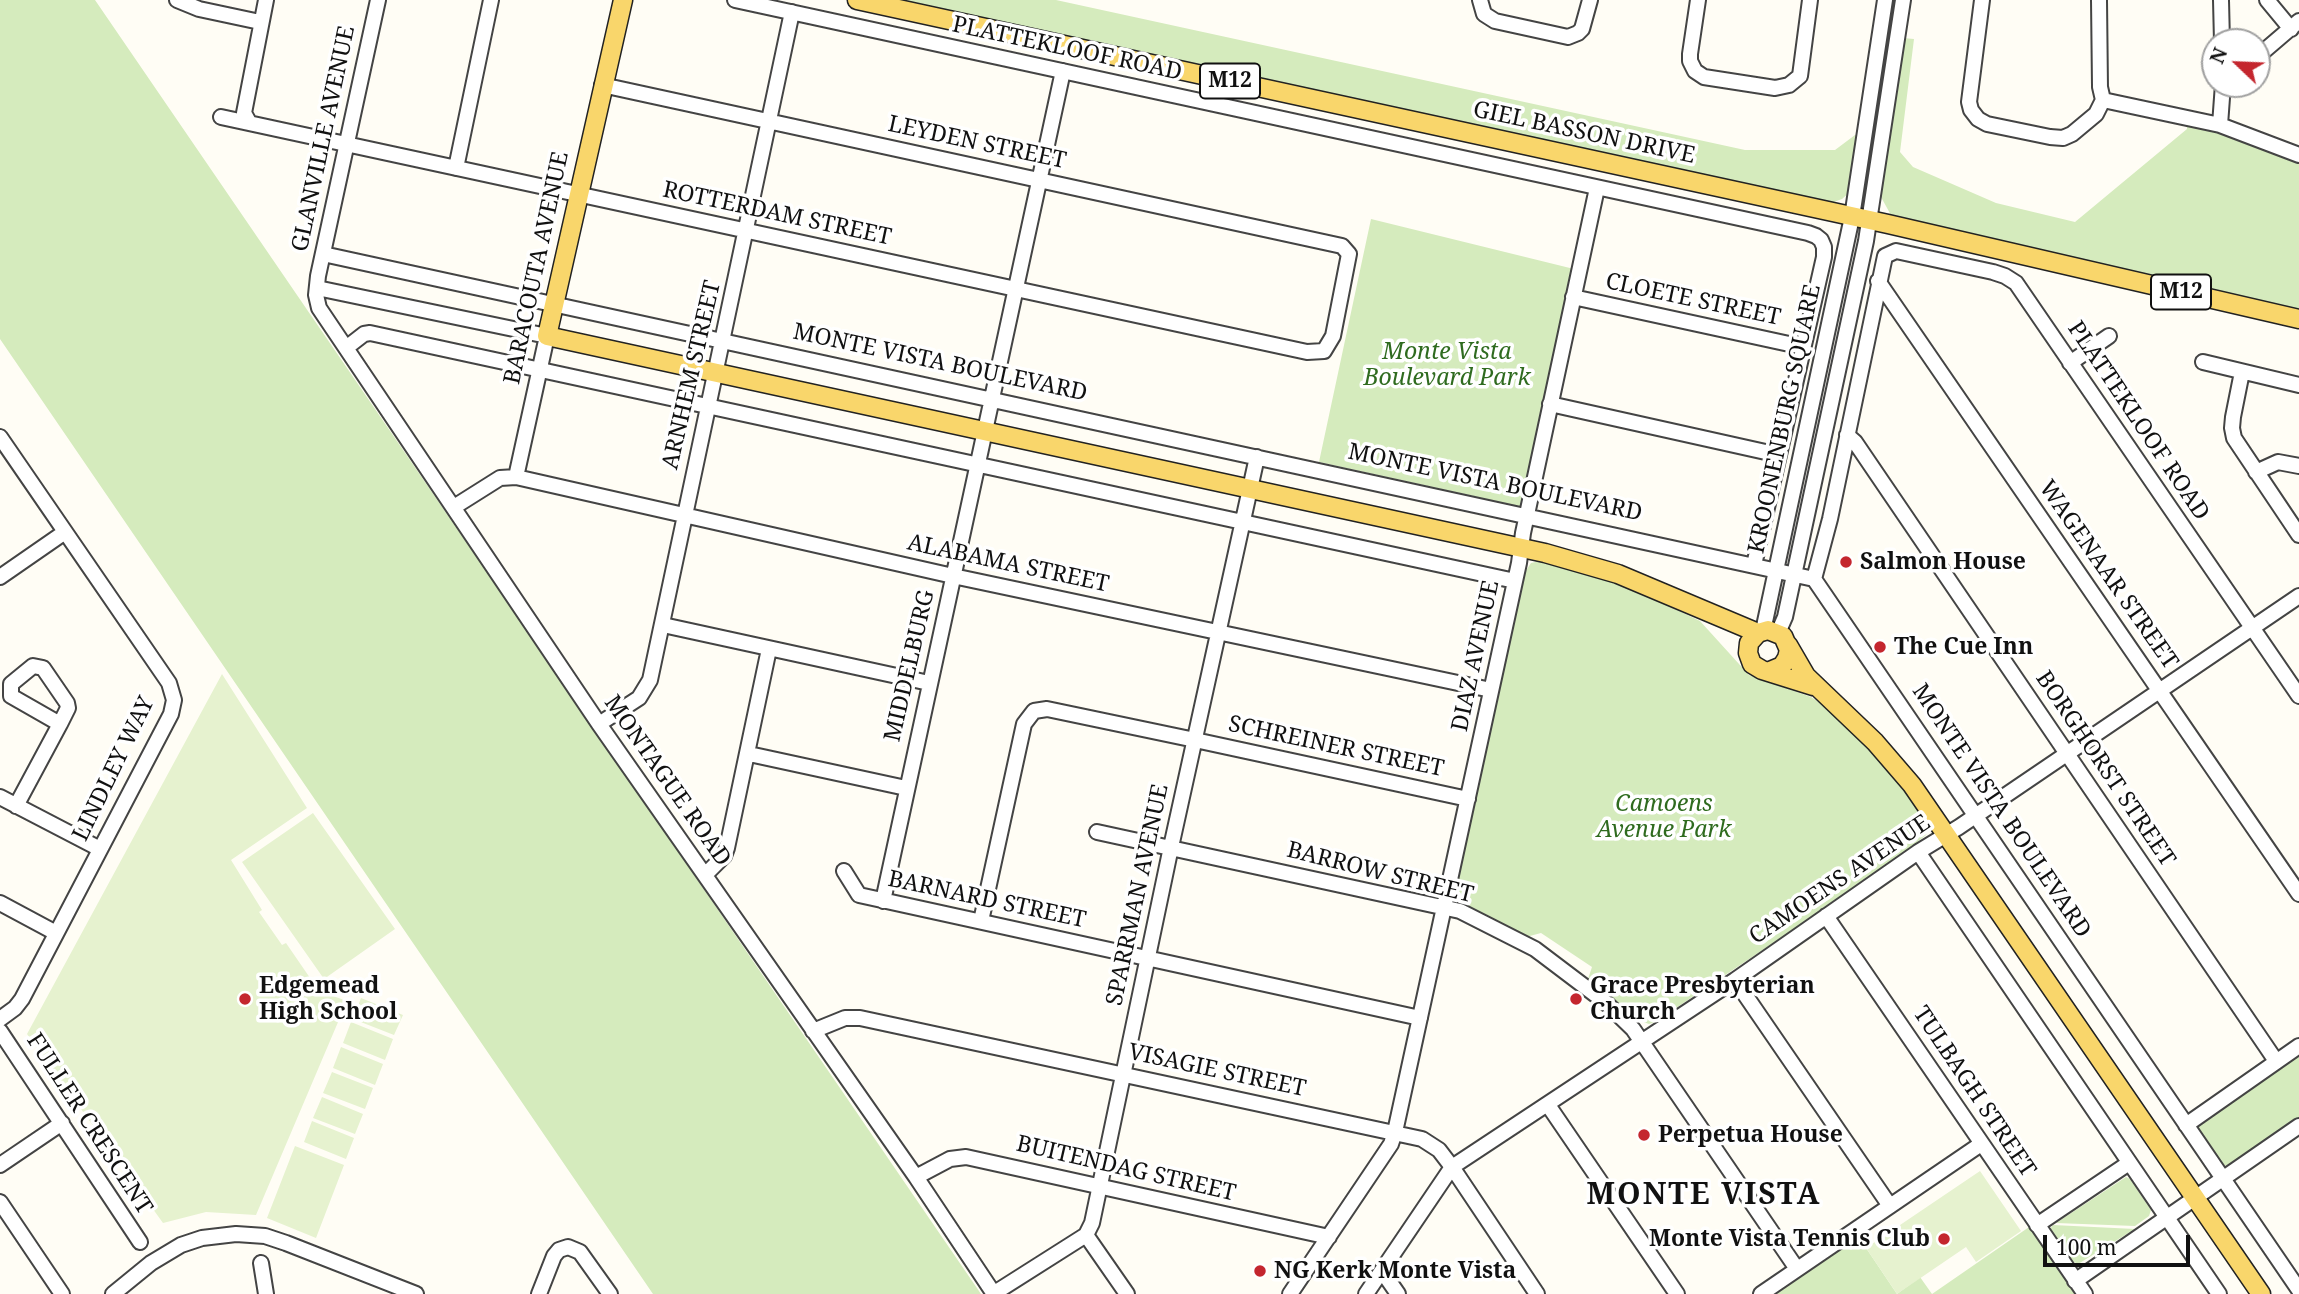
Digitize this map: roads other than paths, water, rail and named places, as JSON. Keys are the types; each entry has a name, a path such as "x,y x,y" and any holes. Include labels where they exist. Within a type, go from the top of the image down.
{"main road":[{"name":"BARACOUTA AVENUE","path":"547,336 623,0"},
{"name":"GIEL BASSON DRIVE","path":"857,0 1852,216 2299,319"},
{"path":"547,336 1522,548 1618,574 1697,608 1772,635 1818,688 1855,722 1898,768 1947,834 2261,1294"},
{"path":"1697,608 1724,628 1756,668 1818,688"},
{"path":"1748,656 1749,643 1772,635"},
{"path":"1770,671 1779,668 1788,654 1772,635"}],"street":[{"path":"179,0 199,9 260,22"},
{"path":"249,122 244,113 266,0"},
{"name":"GLANVILLE AVENUE","path":"317,288 378,0"},
{"path":"456,168 491,0"},
{"name":"PLATTEKLOOF ROAD","path":"735,0 1808,233 1821,240 1824,257"},
{"path":"1480,0 1484,14 1495,22 1568,37 1583,29 1590,0"},
{"path":"1698,0 1690,54 1695,71 1704,77 1775,88 1789,85 1800,76 1810,0"},
{"name":"KROONENBURG SQUARE","path":"1772,635 1775,569 1852,216 1885,0"},
{"name":"KROONENBURG SQUARE","path":"1772,635 1785,617 1870,220 1903,0"},
{"path":"1982,0 1969,102 1971,110 1978,119 1987,124 2050,138 2063,138 2072,134 2096,114 2103,100 2099,87 2098,0"},
{"path":"2221,0 2222,28"},
{"path":"2267,0 2295,25 2271,45"},
{"name":"ARNHEM STREET","path":"599,724 639,698 646,689 663,625 684,515 724,341 792,12"},
{"name":"MIDDELBURG","path":"883,901 1063,71"},
{"name":"LEYDEN STREET","path":"602,85 1342,246 1349,254 1333,336 1324,351"},
{"path":"2220,125 2223,98"},
{"path":"2103,100 2220,125 2299,155"},
{"name":"ROTTERDAM STREET","path":"221,117 1307,352 1324,351"},
{"name":"DIAZ AVENUE","path":"1290,1294 1391,1144 1395,1132 1597,188"},
{"name":"PLATTEKLOOF ROAD","path":"1878,281 1887,254 1896,251 1993,272 2010,279 2299,696"},
{"name":"MONTE VISTA BOULEVARD","path":"323,254 1814,579 2299,1290"},
{"name":"KROONENBURG SQUARE","path":"1754,565 1824,257"},
{"path":"1814,579 1830,519 1878,281"},
{"name":"WAGENAAR STREET","path":"1878,281 2299,894"},
{"path":"317,288 547,336"},
{"name":"MONTAGUE ROAD","path":"317,288 320,308 345,348 599,724 916,1177 994,1294"},
{"name":"CLOETE STREET","path":"1573,297 1803,348"},
{"path":"345,348 363,334 370,333 1515,581"},
{"name":"BARACOUTA AVENUE","path":"516,477 547,336"},
{"path":"2070,363 2109,336"},
{"path":"2203,362 2299,385"},
{"path":"2242,372 2232,428 2238,445 2299,535"},
{"path":"1791,400 1850,413"},
{"path":"1550,404 1779,455"},
{"name":"BORGHORST STREET","path":"1847,435 1855,442 2276,1061"},
{"name":"LINDLEY WAY","path":"0,437 169,683 174,700 171,714 22,999 0,1019"},
{"name":"SPARRMAN AVENUE","path":"1086,1235 1092,1223 1101,1186 1147,958 1257,457"},
{"path":"2256,472 2278,462 2299,466"},
{"path":"454,508 500,478 516,477"},
{"name":"ALABAMA STREET","path":"516,477 953,576 1491,690"},
{"path":"0,577 65,532"},
{"name":"CAMOENS AVENUE","path":"1452,1167 1735,980 1918,852 2299,596"},
{"path":"663,625 929,683"},
{"path":"706,874 724,856 727,848 749,754 769,649"},
{"name":"SCHREINER STREET","path":"981,921 1024,724 1034,711 1047,709 1468,799"},
{"path":"16,806 60,724"},
{"path":"749,754 906,788"},
{"path":"0,797 100,849"},
{"name":"BARROW STREET","path":"1097,832 1460,911 1535,949 1605,1002 1633,1029 1797,1269"},
{"path":"1918,852 2219,1294"},
{"name":"BARNARD STREET","path":"844,872 859,895 1420,1018"},
{"path":"0,903 57,933"},
{"name":"TULBAGH STREET","path":"1826,916 2085,1294"},
{"path":"1735,980 1891,1206"},
{"name":"VISAGIE STREET","path":"813,1031 845,1018 860,1018 1422,1139 1452,1167 1537,1294"},
{"name":"FULLER CRESCENT","path":"0,1031 140,1242"},
{"path":"2186,1125 2299,1046"},
{"path":"1548,1105 1677,1294"},
{"path":"0,1165 62,1123"},
{"path":"2075,1281 2299,1126"},
{"path":"1761,1294 1981,1144"},
{"name":"BUITENDAG STREET","path":"916,1177 950,1159 966,1157 1329,1237"},
{"path":"2038,1225 2129,1163"},
{"path":"1366,1294 1452,1167"},
{"path":"0,1202 62,1294"},
{"path":"113,1294 151,1263 181,1245 228,1234 252,1234 272,1238 416,1294"},
{"path":"994,1294 1086,1235 1127,1294"},
{"path":"539,1294 554,1255 568,1247 580,1252 610,1294"},
{"path":"261,1263 265,1294"},
{"path":"1382,1271 1398,1294"}],"place":[{"name":"Salmon House","path":"1846,562"},
{"name":"The Cue Inn","path":"1880,647"},
{"name":"Edgemead High School","path":"245,999"},
{"name":"Grace Presbyterian Church","path":"1576,999"},
{"name":"Perpetua House","path":"1644,1135"},
{"name":"Monte Vista Tennis Club","path":"1944,1239"},
{"name":"NG Kerk Monte Vista","path":"1260,1271"}],"district":[{"name":"MONTE VISTA","path":"1704,1195"}],"park label":[{"name":"Monte Vista Boulevard Park","path":"1447,365"},
{"name":"Camoens Avenue Park","path":"1664,817"}]}
